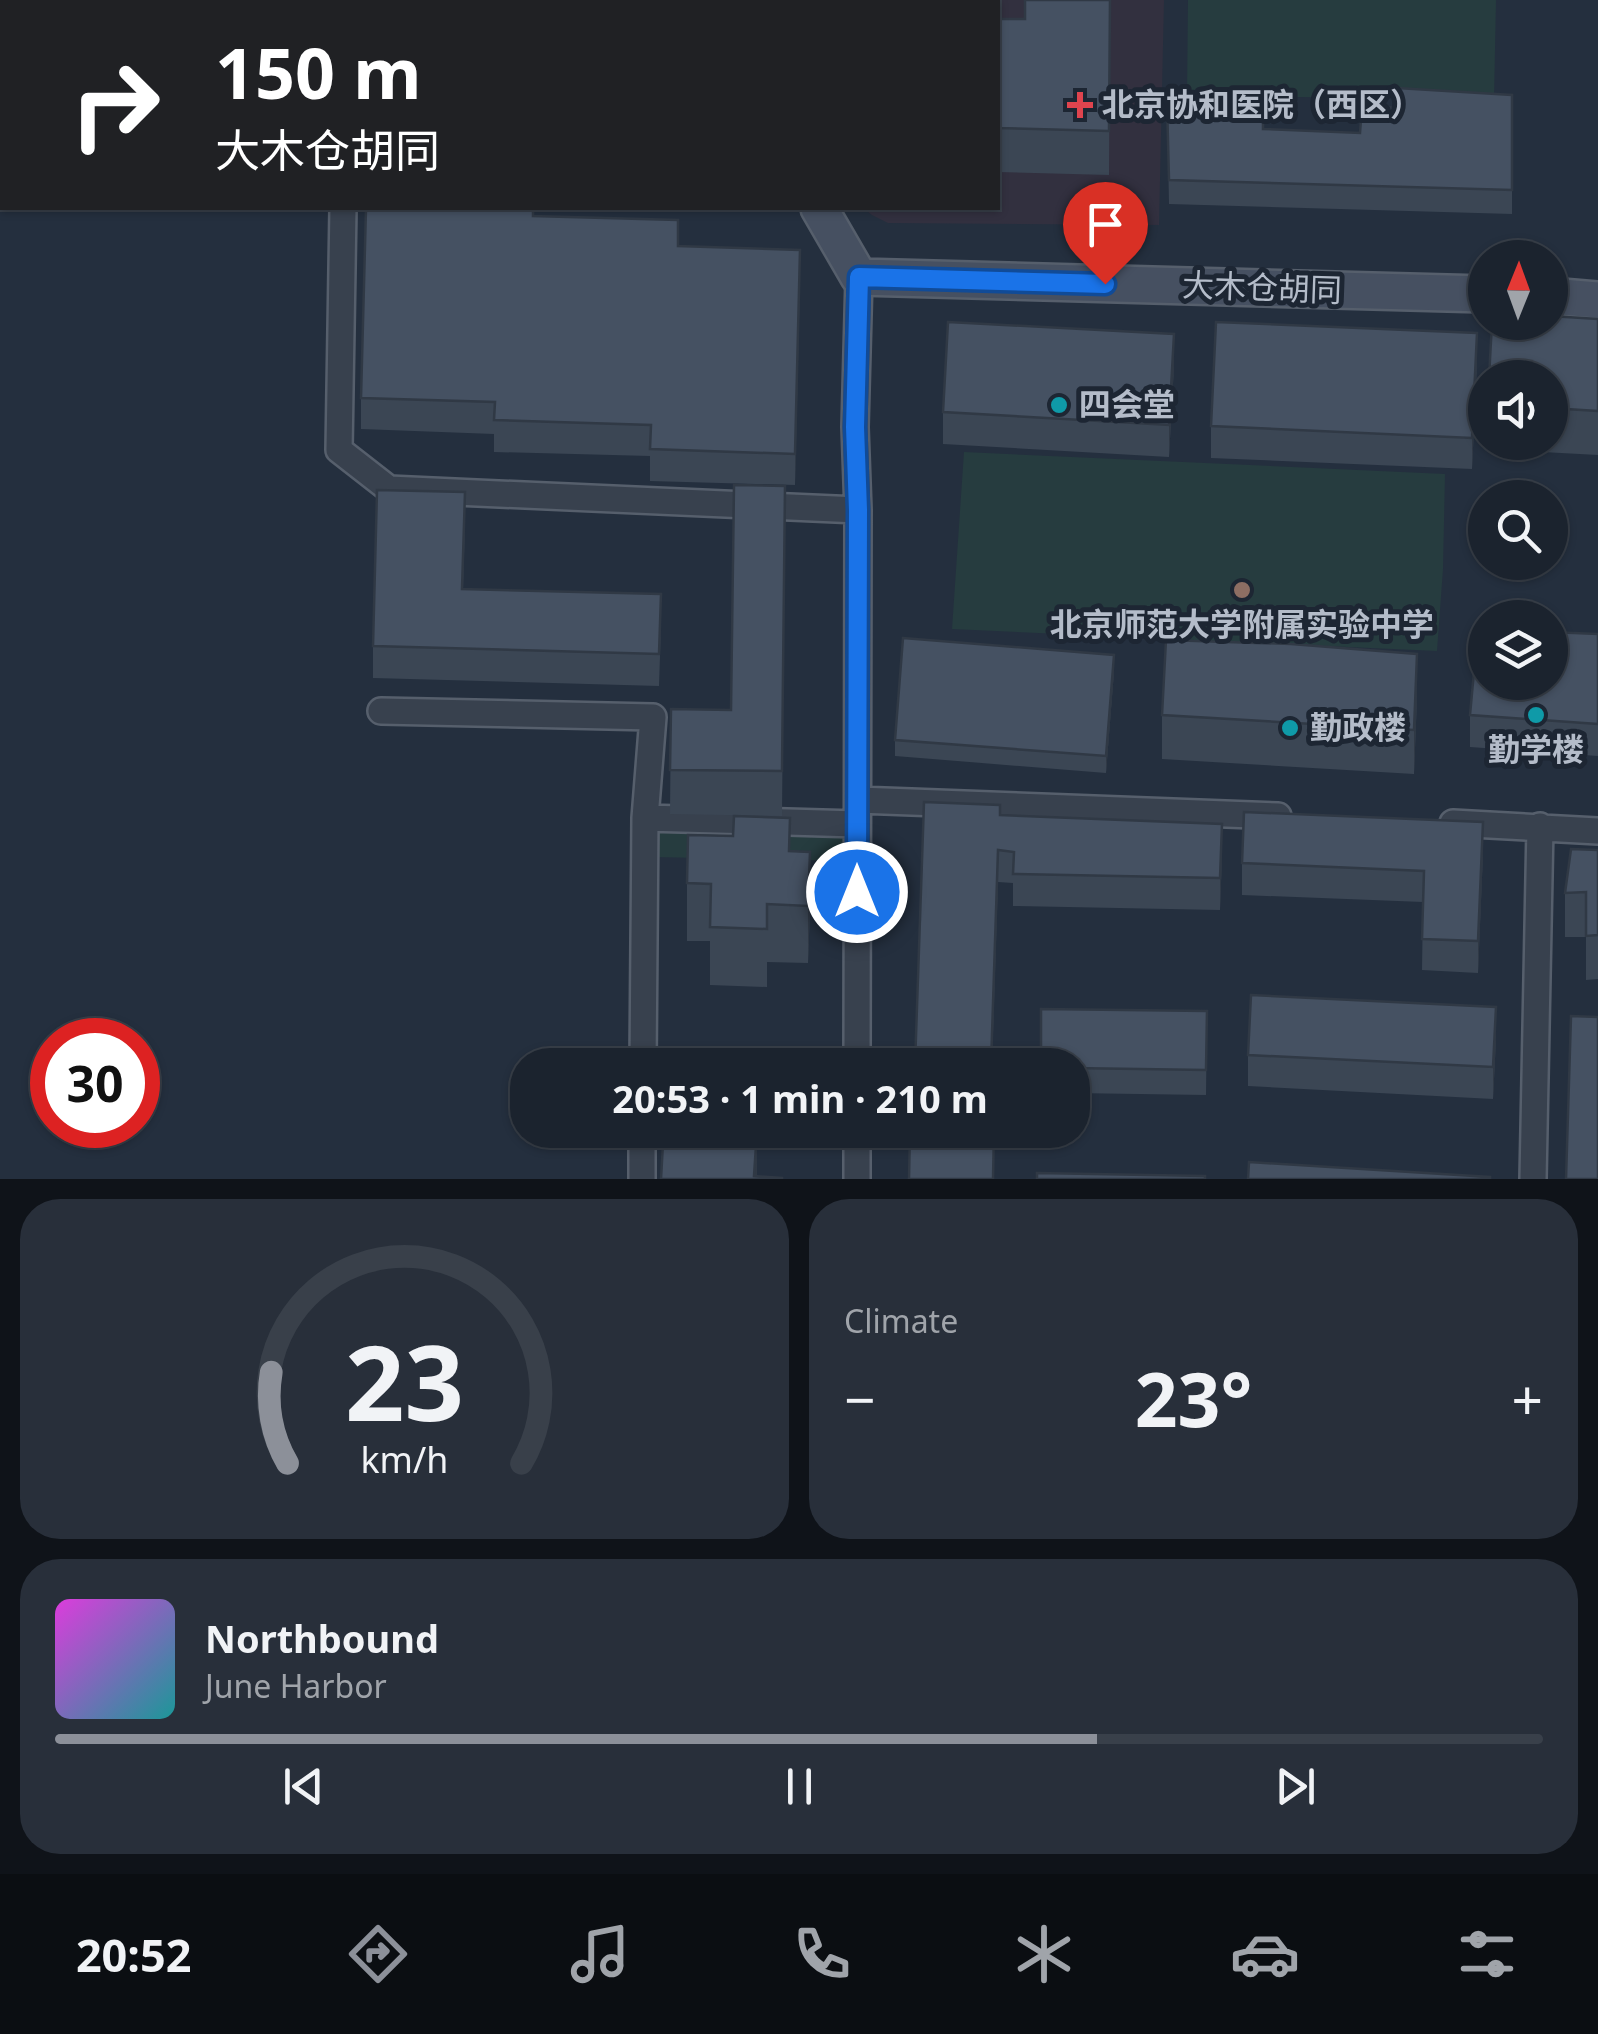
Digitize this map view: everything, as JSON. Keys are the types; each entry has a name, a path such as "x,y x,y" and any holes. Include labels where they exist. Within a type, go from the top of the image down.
{"street":[{"path":"343,210 340,450 389,488 858,510"},
{"path":"820,210 859,277 855,427 857,1048"},
{"name":"大木仓胡同","path":"859,277 1468,294"},
{"path":"1568,298 1598,300"},
{"path":"382,711 653,717 645,818 643,1048"},
{"path":"645,818 858,812 1305,817"},
{"path":"1423,822 1598,831"},
{"path":"1533,1179 1540,826"},
{"path":"642,1148 642,1179"},
{"path":"857,1148 857,1179"}],"shaded area":[{"name":"北京协和医院（西区）","path":"1000,0 1164,0 1159,225 888,223 866,210 1000,210"}],"green space":[{"path":"1188,0 1496,0 1494,99 1187,96"},
{"path":"964,452 1445,474 1437,651 952,629"},
{"path":"654,832 847,836 846,861 653,857"}],"building":[{"path":"1025,0 1110,0 1109,131 1000,128 1000,19 1025,19"},
{"path":"1397,88 1512,95 1512,190 1169,180 1167,102 1263,106 1263,129 1360,133 1362,106 1401,108"},
{"path":"366,210 533,210 533,216 678,220 678,246 800,250 795,454 650,449 651,425 494,420 495,402 361,398"},
{"path":"1568,317 1598,319 1598,411 1568,409 1568,360 1490,360 1491,340 1568,340"},
{"name":"四会堂","path":"948,322 1174,334 1169,425 943,412"},
{"path":"1216,322 1468,333 1468,340 1477,340 1476,360 1468,360 1468,438 1211,426"},
{"path":"734,485 785,486 782,771 670,770 671,709 731,710"},
{"path":"377,490 465,492 462,589 661,594 659,654 373,646"},
{"path":"1568,633 1598,634 1598,724 1470,715 1471,700 1568,700"},
{"path":"903,638 1114,655 1106,756 895,740"},
{"path":"1166,640 1417,654 1414,730 1162,715"},
{"path":"924,802 1000,805 1000,815 1222,824 1220,878 1013,874 1014,852 998,850 992,1048 916,1048"},
{"path":"1244,812 1483,822 1478,941 1422,939 1424,871 1242,863"},
{"path":"734,816 790,818 789,851 810,852 808,906 767,904 767,929 710,927 711,884 687,883 688,835 733,836"},
{"path":"1571,849 1598,850 1598,935 1586,936 1586,892 1565,893"},
{"path":"1251,995 1496,1007 1493,1067 1248,1055"},
{"path":"1041,1009 1207,1011 1206,1070 1090,1068 1090,1048 1041,1048"},
{"path":"1571,1016 1598,1017 1598,1179 1566,1179"},
{"path":"663,1148 756,1148 754,1176 782,1178 782,1179 661,1179"},
{"path":"910,1148 994,1148 993,1179 909,1179"},
{"path":"1249,1162 1490,1177 1490,1179 1248,1179"},
{"path":"1037,1173 1205,1176 1205,1179 1037,1179"}],"place":[{"name":"北京协和医院（西区）","path":"1080,105"},
{"name":"四会堂","path":"1059,405"},
{"name":"北京师范大学附属实验中学","path":"1242,590"},
{"name":"勤学楼","path":"1536,715"},
{"name":"勤政楼","path":"1290,728"}],"route":[{"path":"857,892 855,427 859,277 1105,284"}]}
